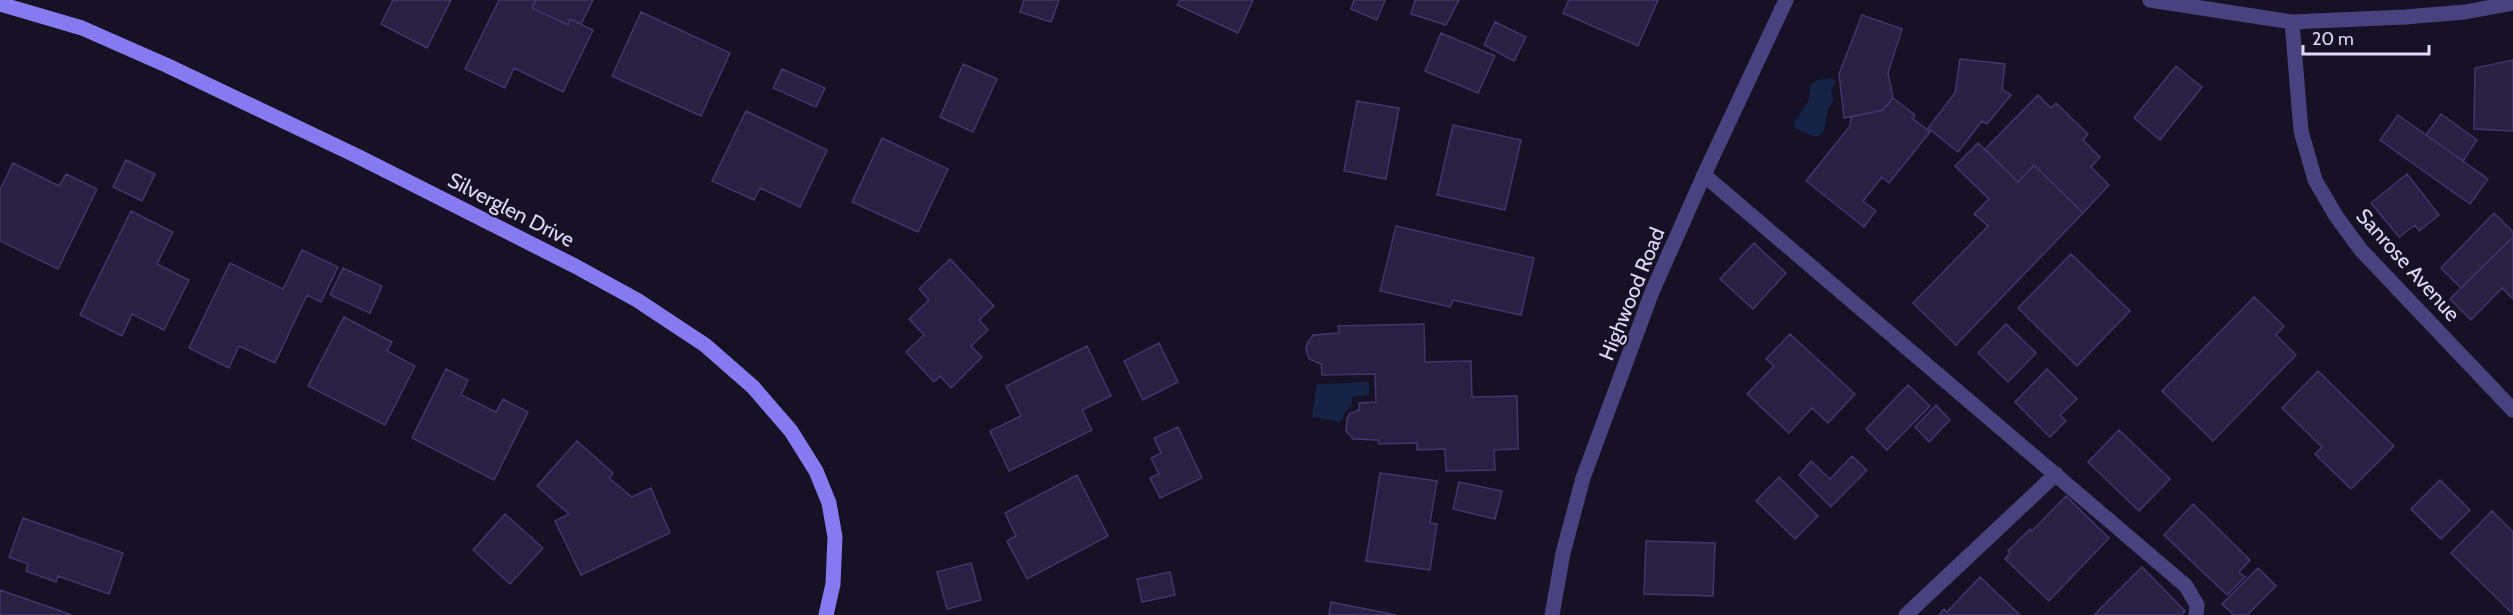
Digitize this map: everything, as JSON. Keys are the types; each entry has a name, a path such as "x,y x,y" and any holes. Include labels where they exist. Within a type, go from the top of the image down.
{"street":[{"name":"Highwood Road","path":"1552,615 1563,553 1583,478 1652,292 1786,0"},
{"path":"2150,0 2292,21 2405,17 2465,12 2513,3"},
{"name":"Silverglen Drive","path":"0,4 82,28 166,64 357,156 575,266 637,300 705,345 753,387 790,431 816,471 829,503 835,537 833,584 826,615"},
{"name":"Sanrose Avenue","path":"2292,21 2301,131 2315,180 2361,250 2513,410"},
{"path":"1704,175 2186,586 2197,605 2196,615"},
{"path":"1906,615 2056,474"}],"water":[{"path":"1831,78 1836,82 1831,90 1834,100 1827,111 1823,132 1814,136 1795,129 1794,122 1808,102 1811,85 1817,80"},
{"path":"1369,382 1369,395 1352,397 1352,405 1341,422 1312,417 1317,384"}],"building":[{"path":"393,0 451,0 427,48 381,24"},
{"path":"499,0 536,0 532,8 568,25 570,19 593,30 563,92 514,68 505,88 465,69"},
{"path":"536,0 593,0 581,24 570,19 568,25 532,8"},
{"path":"1024,0 1059,0 1051,22 1020,12"},
{"path":"1180,0 1253,0 1238,33 1177,5"},
{"path":"1354,0 1385,0 1377,20 1351,9"},
{"path":"1415,0 1459,0 1446,25 1411,14"},
{"path":"1569,0 1658,0 1638,46 1563,13"},
{"path":"641,12 730,53 701,116 612,76"},
{"path":"1862,15 1902,29 1888,73 1893,98 1883,110 1844,118 1839,74"},
{"path":"1495,22 1526,37 1514,61 1484,45"},
{"path":"1441,33 1495,56 1478,93 1425,71"},
{"path":"1960,59 2005,64 2002,89 2011,95 1987,124 1982,121 1958,152 1928,128 1955,93"},
{"path":"2513,60 2513,131 2474,129 2475,68"},
{"path":"963,64 997,79 973,132 940,117"},
{"path":"2176,66 2202,87 2160,140 2134,118"},
{"path":"782,69 825,88 816,107 773,88"},
{"path":"2038,95 2051,108 2056,103 2088,134 2083,140 2100,157 2091,167 2109,185 2083,213 2034,165 2018,182 1985,149"},
{"path":"1893,98 1915,115 1913,119 1930,132 1889,183 1882,177 1863,201 1876,211 1864,227 1806,181 1850,126 1851,117 1883,110"},
{"path":"1357,101 1399,108 1386,179 1344,171"},
{"path":"746,111 827,150 800,207 760,188 754,200 712,181"},
{"path":"2441,114 2477,140 2463,161 2426,135"},
{"path":"2398,115 2488,179 2470,204 2380,140"},
{"path":"1453,125 1521,140 1505,210 1437,195"},
{"path":"882,138 948,169 918,232 852,202"},
{"path":"1978,143 2018,182 2034,165 2083,213 1956,345 1913,303 1988,226 1974,214 1989,199 1955,166"},
{"path":"126,160 155,174 142,201 113,187"},
{"path":"13,163 59,186 66,174 97,189 58,269 0,241 0,190"},
{"path":"2407,174 2439,215 2419,231 2415,225 2399,237 2371,203"},
{"path":"131,211 173,232 157,264 189,280 164,330 132,314 122,336 80,315"},
{"path":"2494,213 2513,232 2513,237 2461,288 2441,268"},
{"path":"1396,226 1534,258 1521,315 1453,300 1450,307 1380,291"},
{"path":"2513,237 2513,299 2502,288 2471,320 2450,299"},
{"path":"1754,243 1786,273 1753,309 1720,279"},
{"path":"302,250 338,267 321,302 307,295 275,363 239,346 229,368 189,348 230,263 283,289"},
{"path":"2071,254 2130,311 2077,366 2018,308"},
{"path":"950,259 994,306 979,320 988,330 971,346 982,357 951,388 940,376 934,382 906,352 924,335 909,319 929,300 919,289"},
{"path":"343,268 382,286 370,313 330,295"},
{"path":"2254,297 2284,326 2276,335 2296,355 2213,441 2162,391"},
{"path":"344,317 392,342 387,351 415,366 385,425 308,386"},
{"path":"1424,324 1425,362 1471,361 1472,397 1517,396 1518,449 1494,450 1495,470 1446,471 1445,449 1417,450 1417,443 1379,444 1378,440 1353,439 1346,431 1347,419 1349,414 1359,410 1359,403 1376,402 1375,374 1322,375 1321,364 1309,359 1306,349 1313,335 1339,333 1338,326"},
{"path":"2006,324 2036,353 2008,382 1978,353"},
{"path":"1790,334 1855,394 1828,423 1812,408 1789,433 1747,394 1774,366 1766,359"},
{"path":"1159,343 1178,382 1143,400 1124,361"},
{"path":"1087,346 1111,396 1082,410 1092,430 1009,471 990,431 1021,416 1006,386"},
{"path":"446,369 468,380 461,395 496,412 503,399 528,412 494,480 412,438"},
{"path":"2047,369 2077,399 2060,415 2066,421 2050,437 2015,402"},
{"path":"2318,371 2394,446 2351,489 2315,454 2322,447 2282,408"},
{"path":"1908,385 1930,406 1887,450 1866,429"},
{"path":"1936,405 1950,420 1929,442 1915,427"},
{"path":"1178,427 1202,478 1160,498 1150,478 1159,474 1151,458 1161,453 1154,438"},
{"path":"2119,430 2170,479 2139,511 2088,462"},
{"path":"577,441 613,473 609,478 632,497 651,488 670,533 581,575 555,521 569,514 537,486"},
{"path":"1852,456 1867,470 1831,507 1799,475 1811,461 1830,479"},
{"path":"1380,473 1437,481 1430,523 1437,524 1430,570 1366,561"},
{"path":"1077,475 1108,536 1027,579 1007,541 1016,536 1005,513"},
{"path":"1779,477 1818,516 1795,539 1756,501"},
{"path":"2440,480 2470,510 2441,539 2411,509"},
{"path":"1459,482 1502,491 1495,519 1453,509"},
{"path":"2066,496 2109,538 2049,601 2005,559 2010,553 2008,551 2030,529 2032,531"},
{"path":"2193,504 2250,560 2239,572 2245,577 2227,595 2164,535"},
{"path":"2492,511 2513,532 2513,614 2451,553"},
{"path":"505,514 543,548 510,584 473,550"},
{"path":"23,518 123,553 109,594 58,576 56,582 26,571 28,564 9,557"},
{"path":"1646,541 1715,543 1713,596 1644,594"},
{"path":"971,563 981,600 947,609 937,572"},
{"path":"2142,567 2185,611 2181,615 2094,615"},
{"path":"2258,568 2276,586 2247,615 2234,615 2222,604"},
{"path":"1170,572 1175,595 1142,602 1137,579"},
{"path":"1980,577 2020,615 1939,615 1944,609 1947,612"},
{"path":"0,590 72,615 0,615"},
{"path":"1331,602 1396,615 1329,615"}]}
